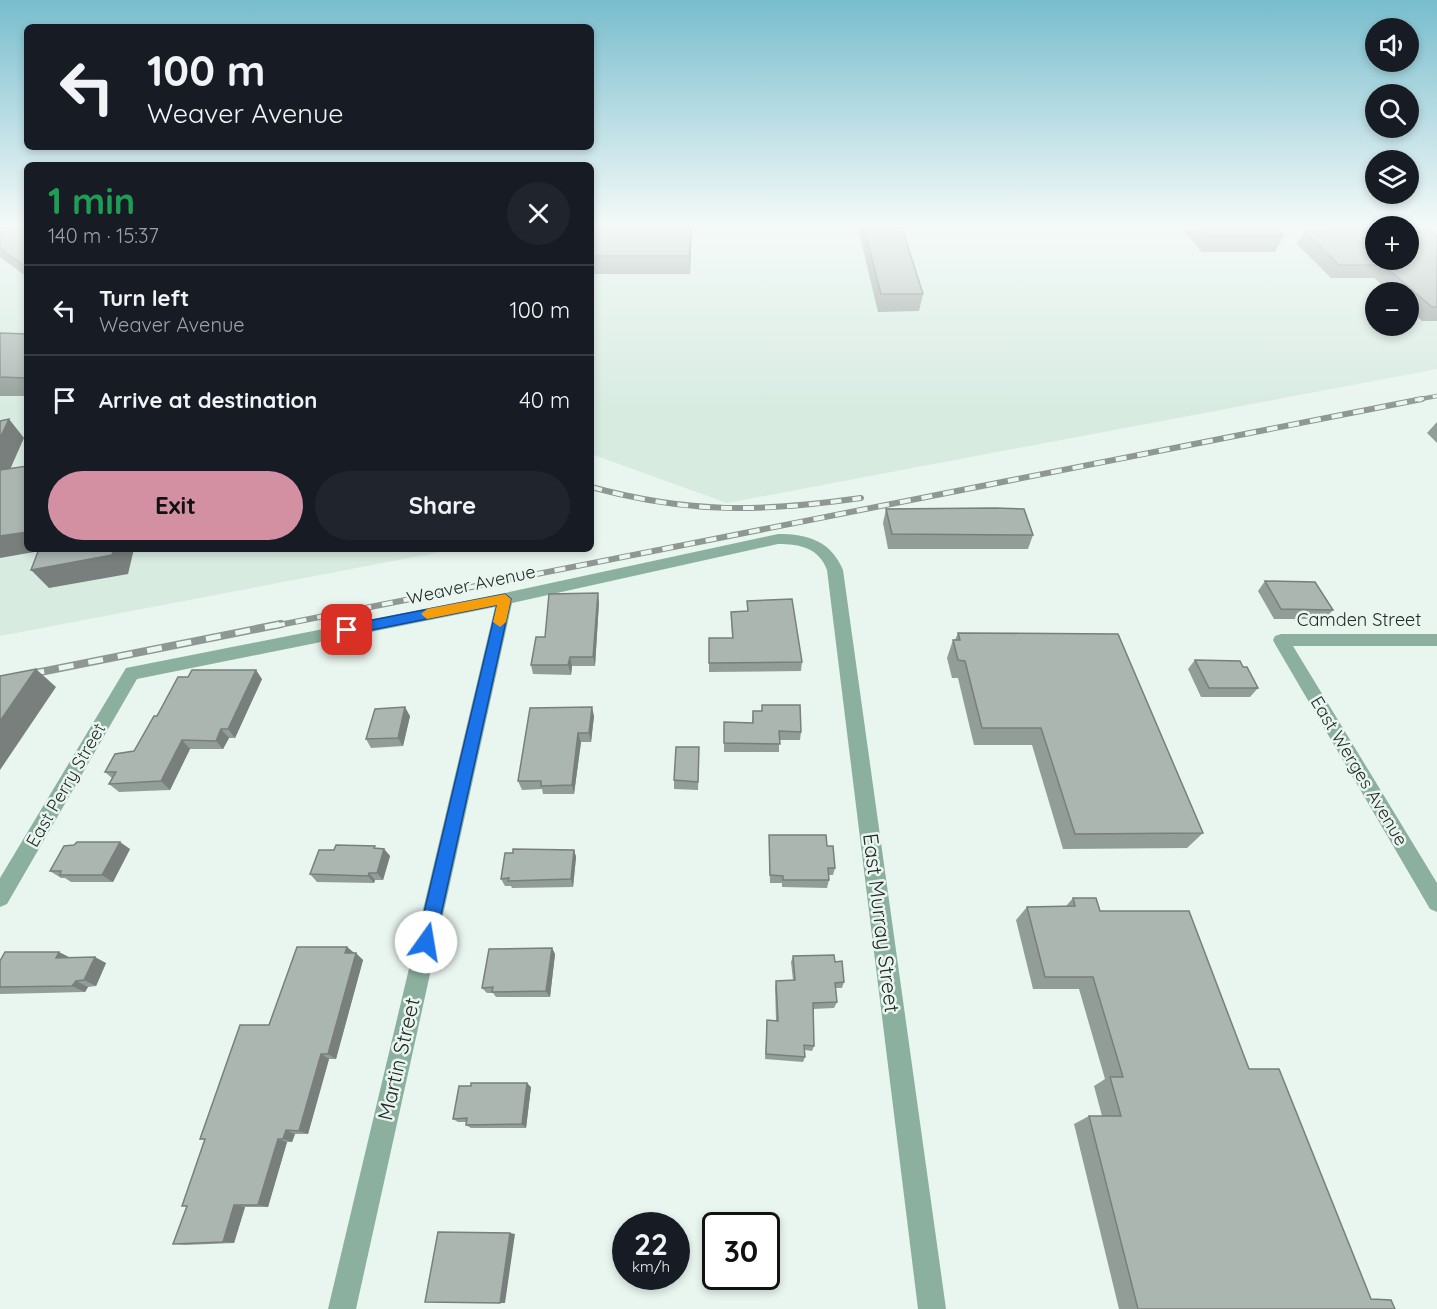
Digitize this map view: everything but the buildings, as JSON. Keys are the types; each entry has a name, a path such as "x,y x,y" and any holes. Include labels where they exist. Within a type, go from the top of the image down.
{"street":[{"name":"Weaver Avenue","path":"132,673 505,599 778,539 793,539 817,545"},
{"name":"East Murray Street","path":"817,545 829,556 836,570 932,1309"},
{"name":"Martin Street","path":"342,1309 505,599"},
{"name":"Camden Street","path":"1281,640 1437,640"},
{"name":"East Werges Avenue","path":"1281,640 1437,902"},
{"name":"East Perry Street","path":"0,897 132,673"}],"shaded area":[{"path":"0,289 24,289 24,552 440,552 0,636"},
{"path":"594,289 1365,289 1365,336 1419,336 1419,289 1437,289 1437,369 727,503 594,455"}],"railway":[{"path":"1415,400 1437,396"},
{"path":"274,626 1422,399"},
{"path":"594,488 661,502 726,508 791,506 861,498"},
{"path":"0,680 281,624"}],"slow traffic":[{"path":"427,614 505,599 500,622"}],"route":[{"path":"347,630 505,599 426,942"}]}
